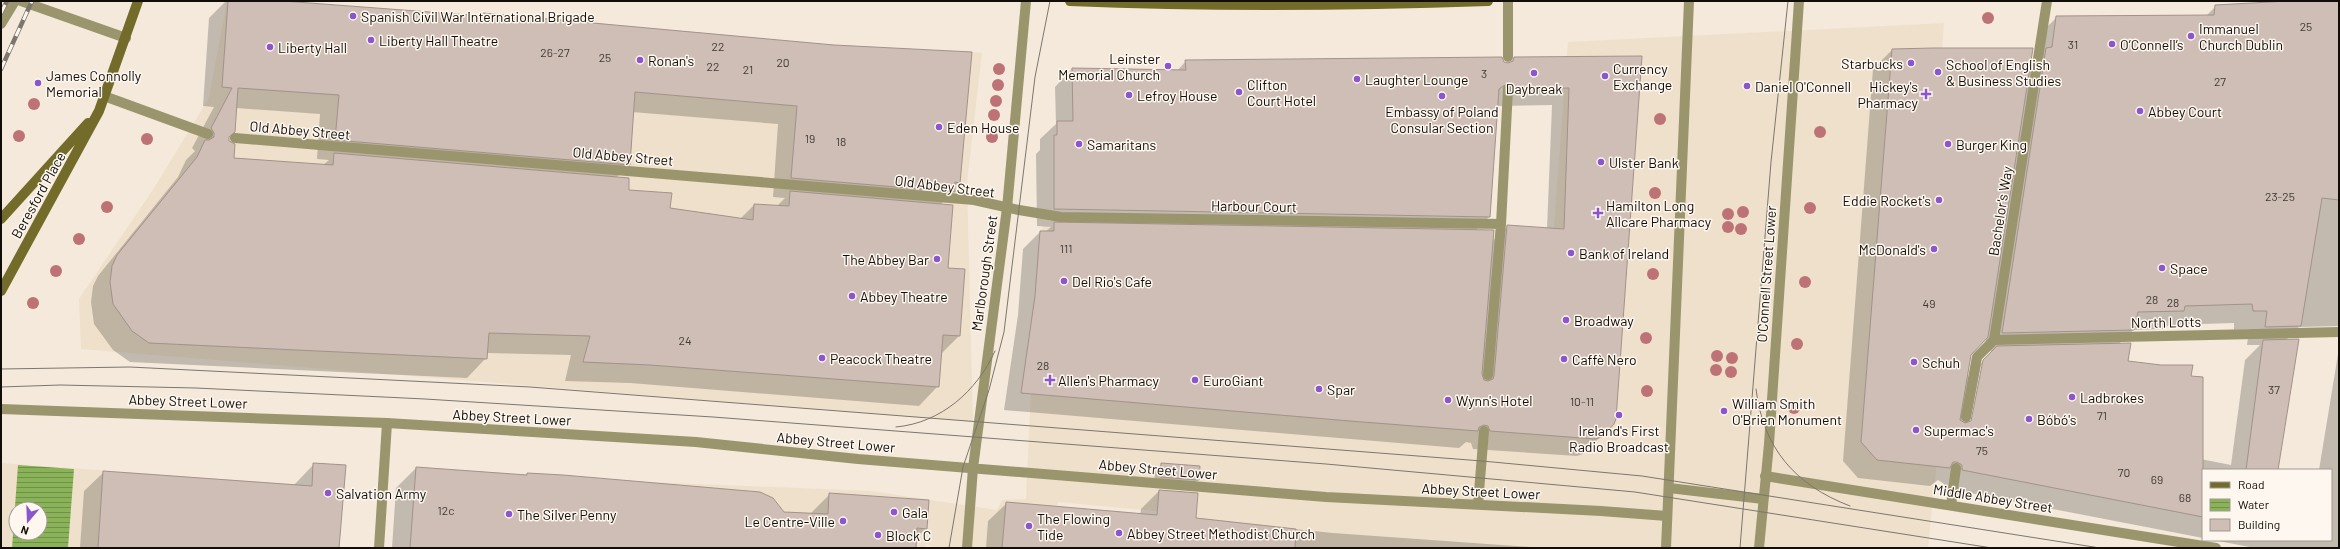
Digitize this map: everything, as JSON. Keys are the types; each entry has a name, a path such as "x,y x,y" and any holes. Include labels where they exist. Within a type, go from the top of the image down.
{"main road":[{"name":"Beresford Place","path":"1,291 99,111 138,1"},
{"path":"1070,1 1158,4 1420,4 1488,1"},
{"name":"Beresford Place","path":"1,219 99,111"}],"street":[{"path":"1,24 15,1"},
{"path":"21,1 126,38"},
{"name":"Marlborough Street","path":"967,548 973,468 1007,208 1026,1"},
{"path":"1508,1 1508,57"},
{"path":"1666,548 1689,1"},
{"name":"O'Connell Street Lower","path":"1759,548 1799,1"},
{"name":"Bachelor's Way","path":"1994,340 2047,1"},
{"path":"1488,375 1500,224 1508,89"},
{"path":"104,96 208,134"},
{"name":"Old Abbey Street","path":"235,138 974,200 1007,208"},
{"name":"Harbour Court","path":"1007,208 1061,217 1500,224"},
{"name":"North Lotts","path":"1994,340 2339,332"},
{"path":"1966,418 1977,357 1994,340"},
{"name":"Abbey Street Lower","path":"1,409 387,423 696,442 858,459 1326,497 1478,504 1667,516"},
{"path":"379,548 387,423"},
{"path":"1478,504 1484,431"},
{"path":"1951,505 1956,468"},
{"name":"Middle Abbey Street","path":"1765,476 2216,548"},
{"path":"1669,488 1763,499"}],"shaded area":[{"path":"227,1 283,1 834,45 982,53 967,182 973,422 81,349 79,299 154,188 209,98"},
{"path":"1944,23 1937,107 1949,345 1928,548 1182,548 1186,514 1058,502 1053,548 936,548 926,544 925,548 410,548 416,467 527,475 527,477 871,491 997,510 1002,500 1026,499 1037,262 1040,231 1043,226 1095,234 1103,323 1545,345 1568,42"},
{"path":"1,463 304,485 304,548 1,548"}],"water":[{"path":"18,465 74,469 68,548 12,548 13,541 48,541 48,501 15,501"}],"building":[{"path":"228,1 283,1 483,16 483,13 834,45 972,52 960,183 955,182 955,192 791,178 797,106 635,92 630,165 335,140 339,95 238,88 235,132 229,137 229,141 235,144 234,158 333,165 334,153 629,178 629,190 672,193 670,208 753,220 754,204 789,206 790,191 953,205 948,268 965,269 960,336 943,335 939,387 650,365 583,362 590,336 489,333 487,359 149,343 132,331 113,304 110,282 112,266 117,255 197,157 205,140 209,140 214,137 214,133 211,128 232,88 222,87"},
{"path":"2289,1 2339,1 2339,200 2322,198 2301,326 2265,327 2267,311 2253,311 2252,304 2185,306 2184,311 2138,312 2134,330 2002,333 2046,48 2052,47 2056,16 2214,15 2215,5"},
{"path":"2033,48 1988,337 1971,355 1960,420 1965,423 1971,421 1983,360 1997,346 2131,343 2128,361 2161,365 2193,365 2191,376 2203,377 2202,517 1962,470 1962,465 1957,462 1953,462 1950,468 1877,460 1861,442 1892,49"},
{"path":"1642,56 1616,419 1614,424 1602,437 1595,439 1490,431 1488,426 1484,425 1479,427 1478,431 1021,393 1035,296 1040,231 1054,231 1054,222 1494,230 1482,374 1484,380 1488,381 1493,379 1494,376 1507,225 1564,229 1569,88 1514,89 1512,84 1508,83 1499,89 1490,217 1054,209 1054,135 1057,135 1057,121 1073,121 1072,68 1186,70 1185,60 1502,57 1504,62 1508,63 1513,61 1514,57"},
{"path":"2299,339 2278,469 2246,469 2263,340"},
{"path":"313,463 346,465 339,548 98,548 103,471 312,486"},
{"path":"1161,463 1200,466 1199,480 1160,477"},
{"path":"416,467 527,475 527,473 563,475 760,492 773,498 784,512 828,514 829,493 929,500 927,529 917,528 916,548 410,548"},
{"path":"1159,490 1198,493 1196,518 1296,529 1295,548 1002,548 1006,502 1157,515"}],"tram line":[{"path":"949,548 963,467 989,390 1004,332 1035,77 1050,1"},
{"path":"1740,548 1771,162 1788,1"},
{"path":"896,427 928,419 942,412 956,402 968,392 978,379 995,351"},
{"path":"1,369 130,367 530,387 1482,461 1642,476 2100,548"},
{"path":"1,387 60,385 196,388 425,399 713,417 1326,464 1635,492 1992,548"},
{"path":"1756,389 1760,410 1766,429 1774,446 1785,462 1813,487 1850,506"}],"railway":[{"path":"1,13 7,1"},
{"path":"1,69 32,1"}],"place":[{"name":"Spanish Civil War International Brigade","path":"353,16"},
{"name":"Immanuel Church Dublin","path":"2191,36"},
{"name":"Liberty Hall Theatre","path":"371,40"},
{"name":"O’Connell’s","path":"2112,44"},
{"name":"Liberty Hall","path":"270,47"},
{"name":"Ronan's","path":"640,60"},
{"name":"Starbucks","path":"1911,63"},
{"name":"Leinster Memorial Church","path":"1168,66"},
{"name":"School of English & Business Studies","path":"1938,72"},
{"name":"Daybreak","path":"1534,73"},
{"name":"Currency Exchange","path":"1605,76"},
{"name":"Laughter Lounge","path":"1357,79"},
{"name":"James Connolly Memorial","path":"38,83"},
{"name":"Daniel O'Connell","path":"1747,86"},
{"name":"Clifton Court Hotel","path":"1239,92"},
{"name":"Hickey's Pharmacy","path":"1926,94"},
{"name":"Lefroy House","path":"1129,95"},
{"name":"Embassy of Poland Consular Section","path":"1442,96"},
{"name":"Abbey Court","path":"2140,111"},
{"name":"Eden House","path":"939,127"},
{"name":"Samaritans","path":"1079,144"},
{"name":"Burger King","path":"1948,144"},
{"name":"Ulster Bank","path":"1601,162"},
{"name":"Eddie Rocket's","path":"1939,200"},
{"name":"Hamilton Long Allcare Pharmacy","path":"1598,213"},
{"name":"McDonald's","path":"1934,249"},
{"name":"Bank of Ireland","path":"1571,253"},
{"name":"The Abbey Bar","path":"937,259"},
{"name":"Space","path":"2162,268"},
{"name":"Del Rio's Cafe","path":"1064,281"},
{"name":"Abbey Theatre","path":"852,296"},
{"name":"Broadway","path":"1566,320"},
{"name":"Peacock Theatre","path":"822,358"},
{"name":"Caffè Nero","path":"1564,359"},
{"name":"Schuh","path":"1914,362"},
{"name":"Allen's Pharmacy","path":"1050,380"},
{"name":"EuroGiant","path":"1195,380"},
{"name":"Spar","path":"1319,389"},
{"name":"Ladbrokes","path":"2072,397"},
{"name":"Wynn's Hotel","path":"1448,400"},
{"name":"William Smith O'Brien Monument","path":"1724,411"},
{"name":"Ireland's First Radio Broadcast","path":"1619,415"},
{"name":"Bóbó's","path":"2029,419"},
{"name":"Supermac's","path":"1916,430"},
{"name":"Salvation Army","path":"328,493"},
{"name":"Gala","path":"894,512"},
{"name":"The Silver Penny","path":"509,514"},
{"name":"Le Centre-Ville","path":"843,521"},
{"name":"The Flowing Tide","path":"1029,526"},
{"name":"Abbey Street Methodist Church","path":"1119,533"},
{"name":"Block C","path":"878,535"}]}
